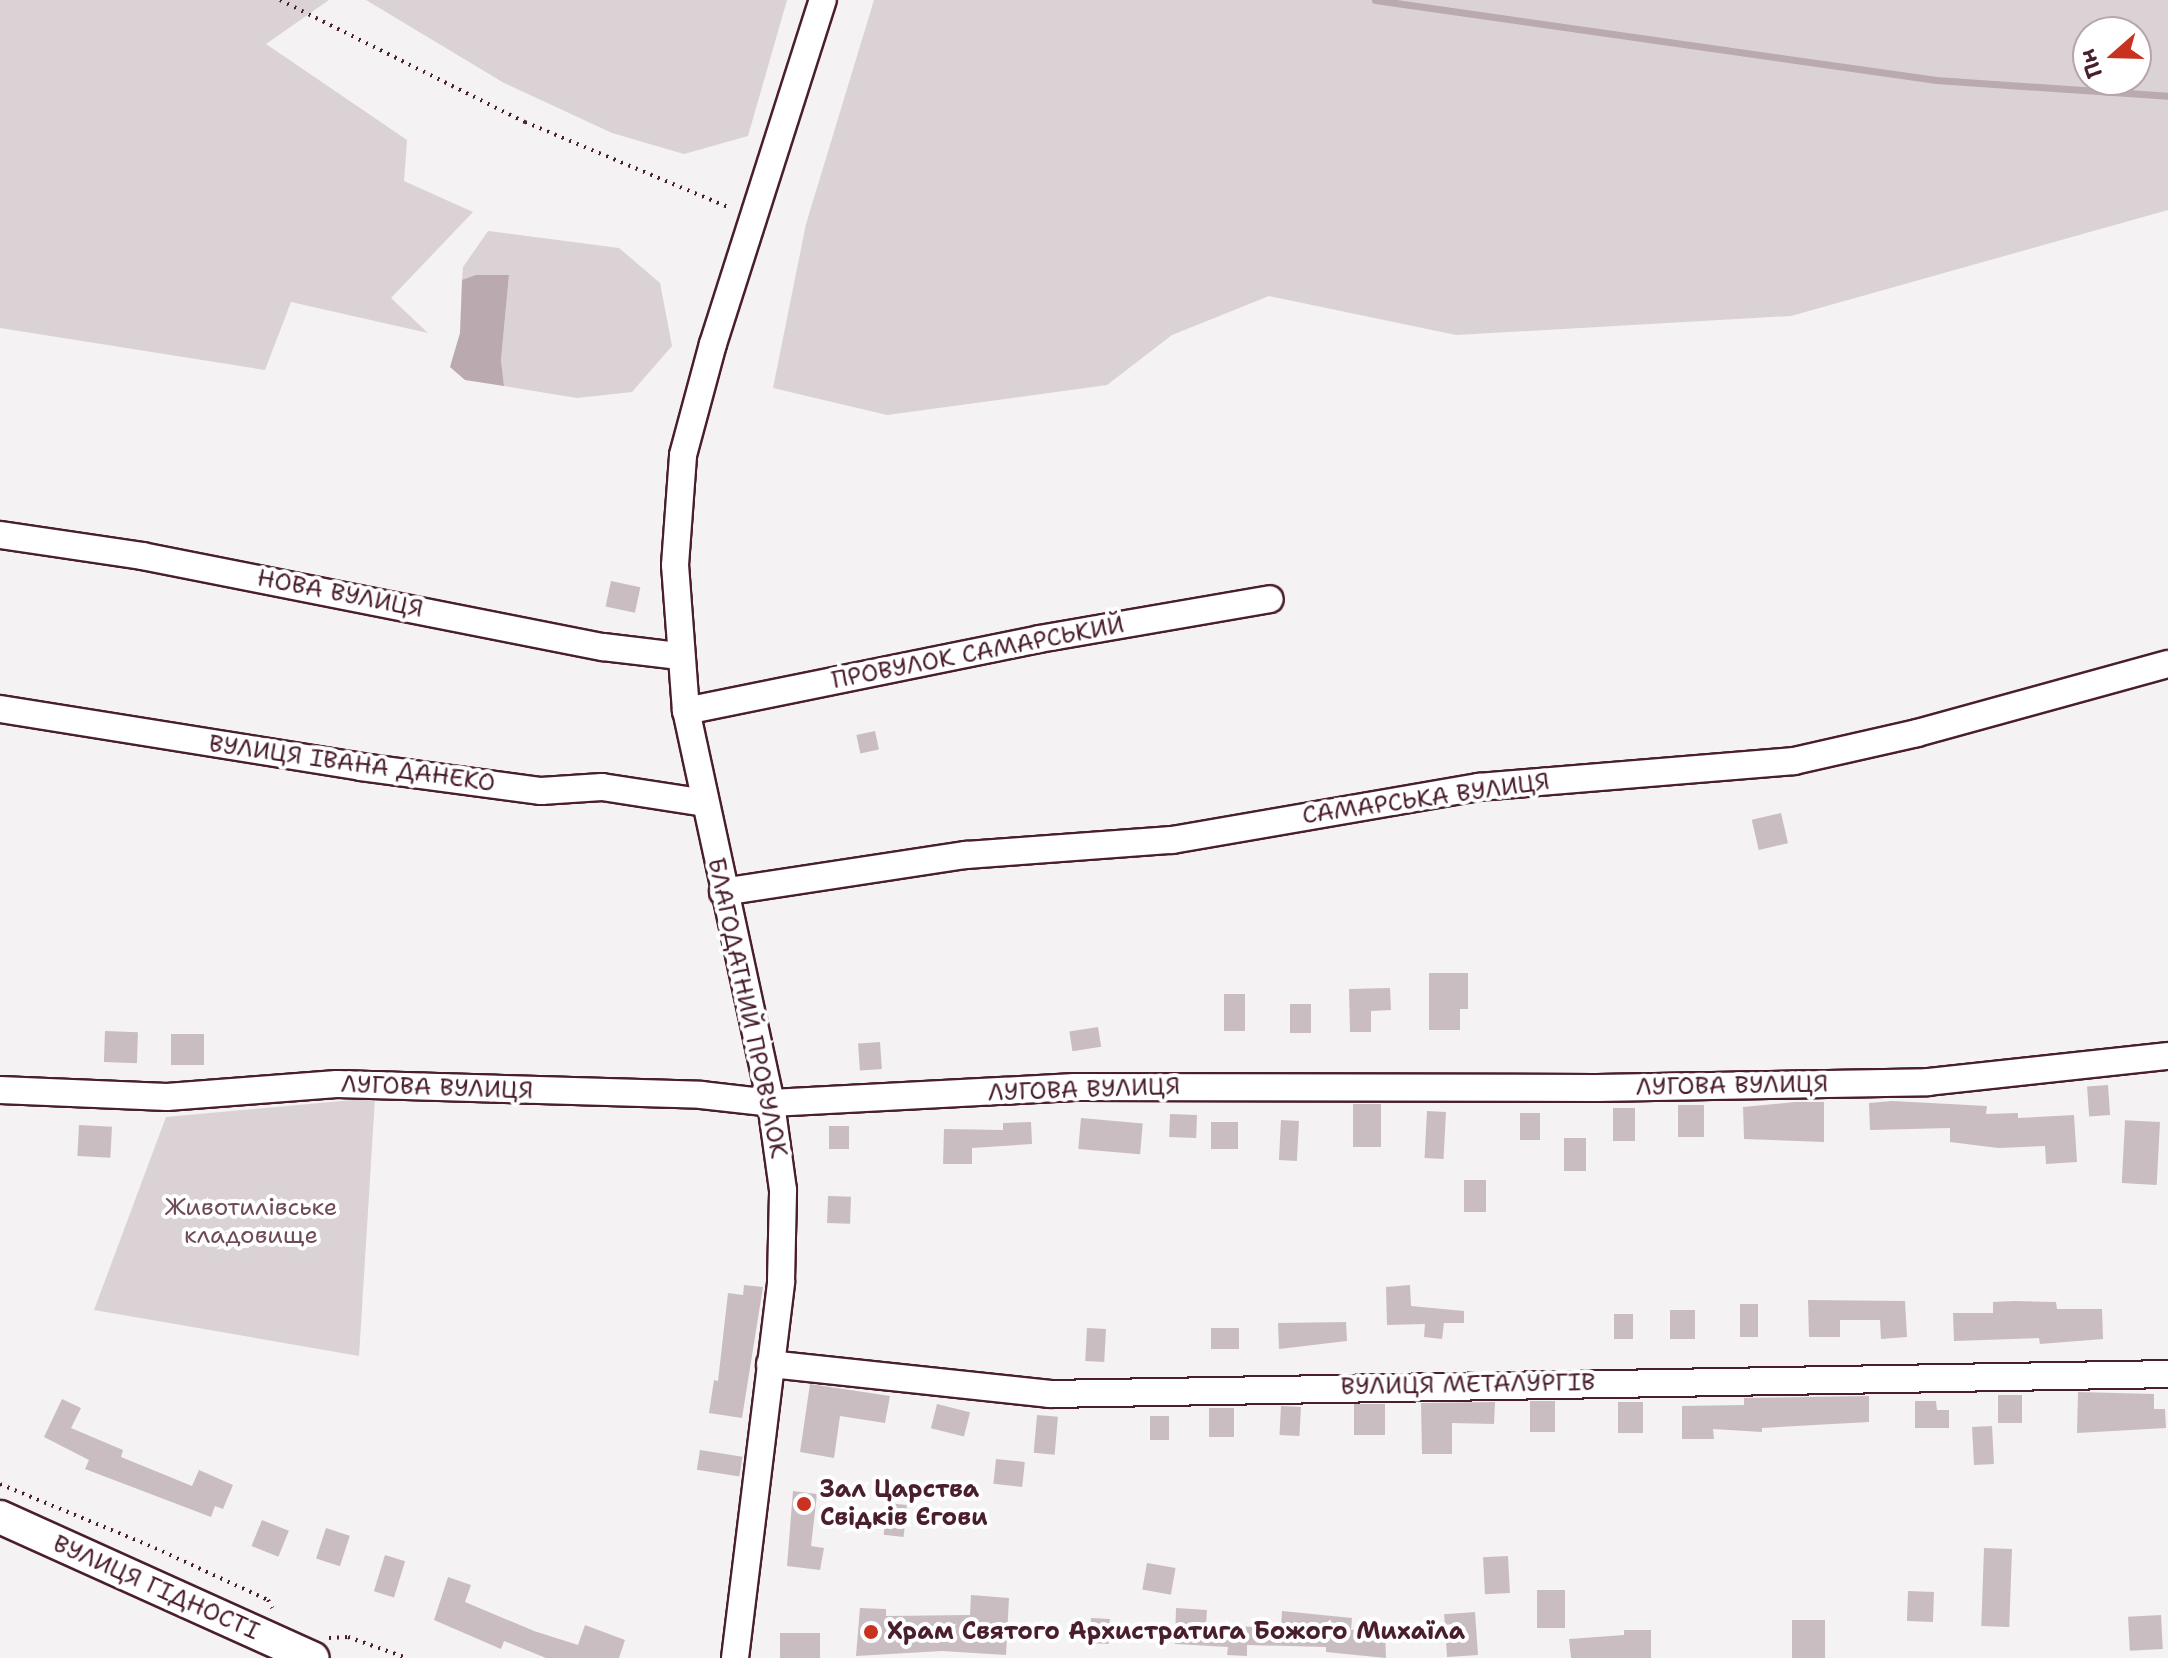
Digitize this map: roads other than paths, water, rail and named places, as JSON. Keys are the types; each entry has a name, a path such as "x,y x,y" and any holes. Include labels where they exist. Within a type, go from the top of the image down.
{"main road":[{"name":"ВУЛИЦЯ ГІДНОСТІ","path":"0,1517 319,1648"}],"street":[{"name":"БЛАГОДАТНИЙ ПРОВУЛОК","path":"735,1658 781,1281 783,1190 771,1103 686,711 679,656 675,565 683,455 752,217 823,0"},
{"name":"НОВА ВУЛИЦЯ","path":"0,535 142,556 603,647 679,656"},
{"name":"ПРОВУЛОК САМАРСЬКИЙ","path":"686,711 1039,639 1270,599"},
{"name":"САМАРСЬКА ВУЛИЦЯ","path":"723,892 966,855 1172,840 1479,787 1794,761 1917,733 2168,664"},
{"name":"ВУЛИЦЯ ІВАНА ДАНЕКО","path":"0,709 406,773 541,791 602,787 705,803"},
{"name":"ЛУГОВА ВУЛИЦЯ","path":"0,1090 167,1097 337,1084 701,1095 771,1103 1075,1087 1597,1088 1928,1082 2168,1056"},
{"name":"ВУЛИЦЯ МЕТАЛУРГІВ","path":"770,1364 1049,1394 2168,1374"}],"waterway":[{"path":"1375,0 1936,80 2168,96"}],"place":[{"name":"Зал Царства Свідків Єгови","path":"804,1504"},
{"name":"Храм Святого Архистратига Божого Михаїла","path":"871,1632"}],"park label":[{"name":"Животилівське кладовище","path":"251,1222"}]}
